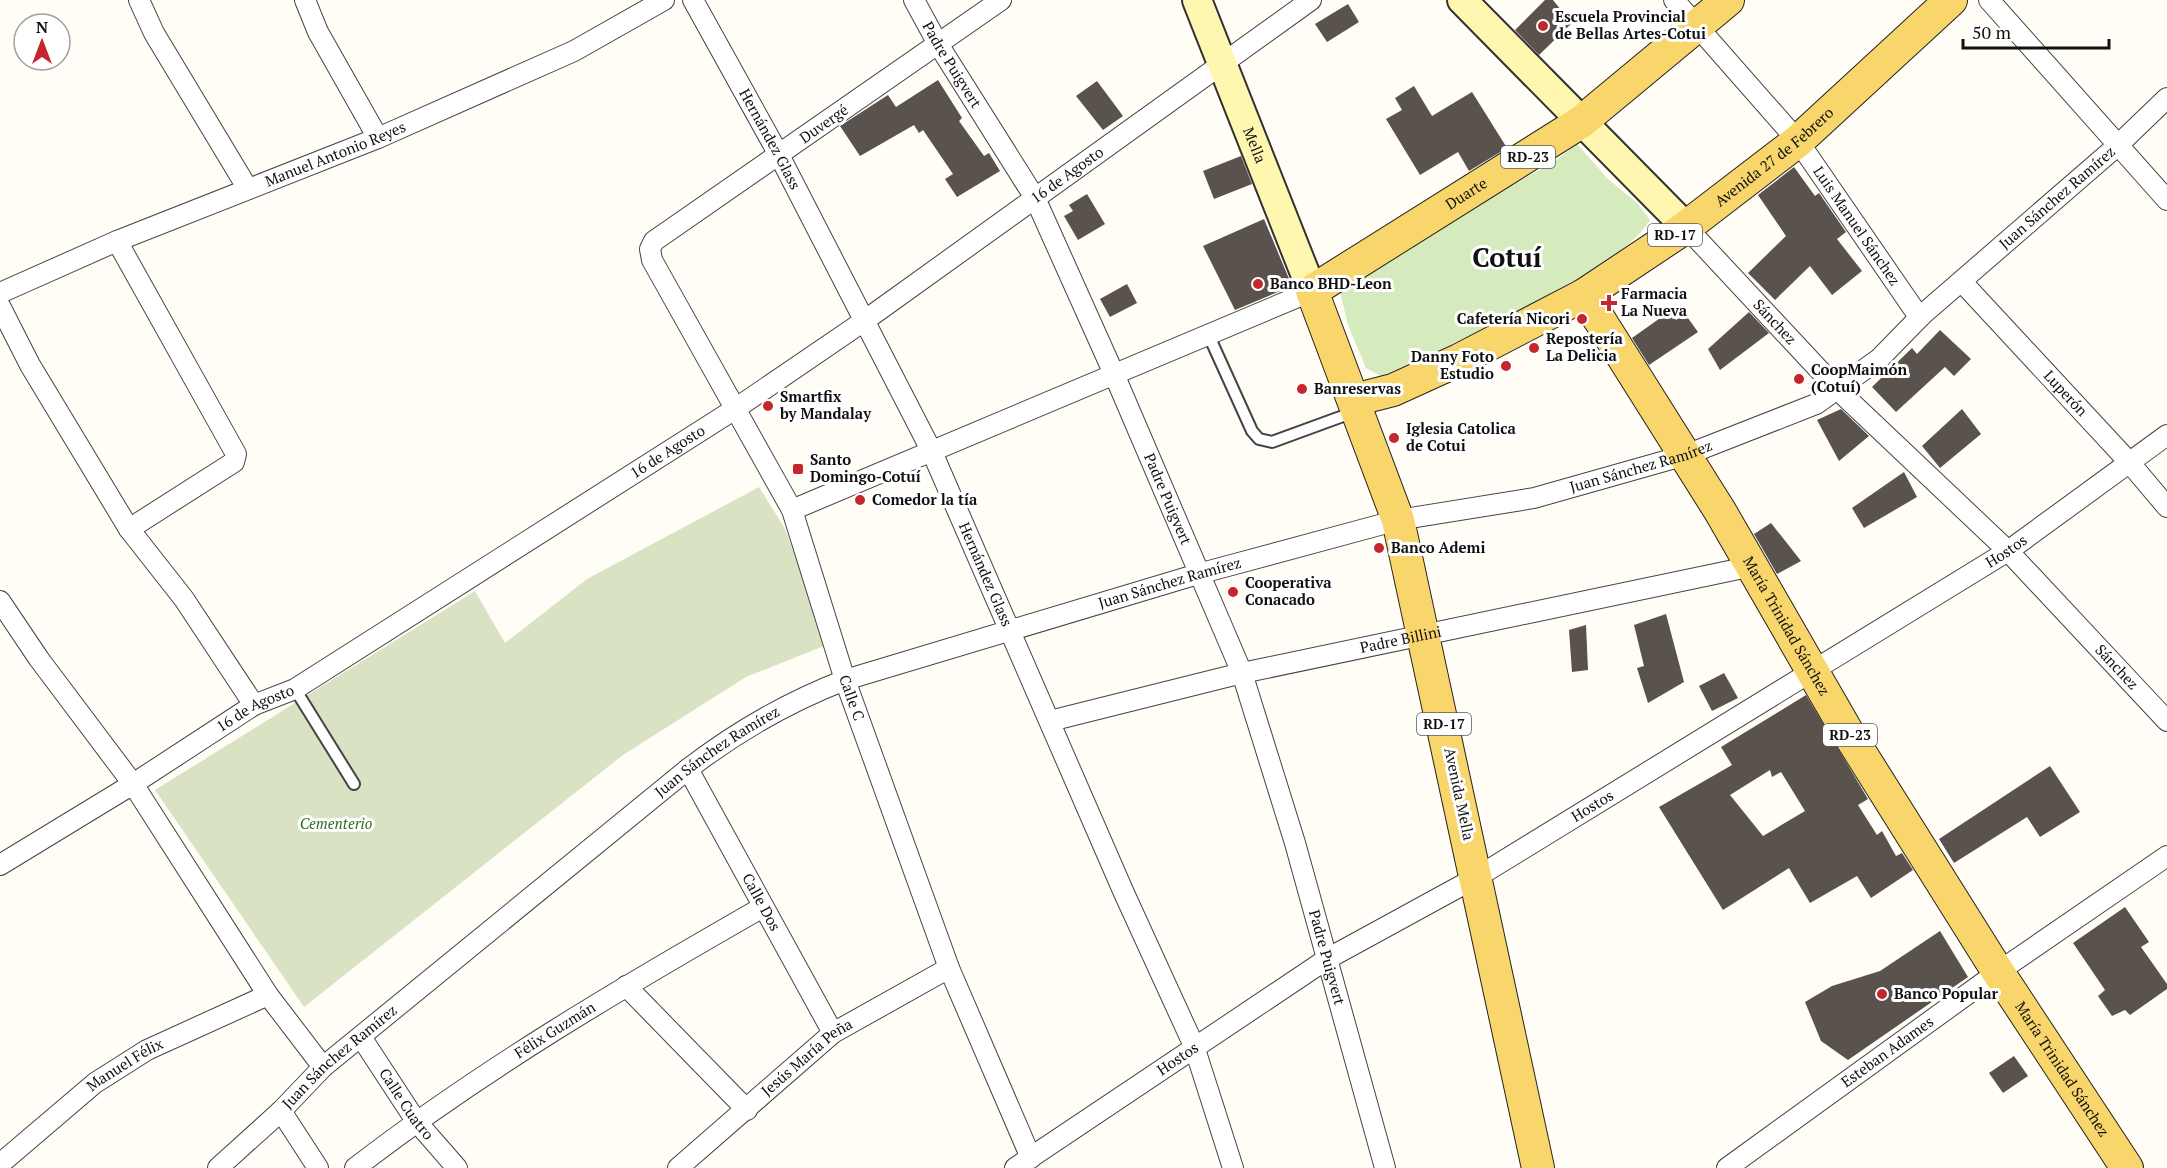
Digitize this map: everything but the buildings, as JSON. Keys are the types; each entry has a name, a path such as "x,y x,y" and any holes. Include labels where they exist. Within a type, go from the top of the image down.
{"main road":[{"name":"Mella","path":"1197,0 1312,291"},
{"name":"Sánchez","path":"1462,0 1686,227"},
{"name":"Duarte","path":"1312,291 1581,122 1728,0"},
{"name":"Avenida 27 de Febrero","path":"1356,406 1460,360 1584,295 1686,227 1798,141 1951,0"},
{"name":"Avenida Mella","path":"1312,291 1398,520 1477,877 1538,1168"},
{"name":"María Trinidad Sánchez","path":"1584,295 1686,455 1753,566 1811,671 1998,972 2127,1168"}],"street":[{"path":"139,0 154,33 248,189"},
{"path":"305,0 318,32 378,138"},
{"name":"Manuel Antonio Reyes","path":"0,293 117,241 378,138 574,51 664,0"},
{"name":"Hernández Glass","path":"693,0 779,155 932,452 1194,1046 1233,1168"},
{"name":"Padre Puigvert","path":"914,0 938,44 1035,198 1114,374 1242,673 1328,959 1385,1168"},
{"name":"Duvergé","path":"651,249 654,241 1001,0"},
{"name":"16 de Agosto","path":"0,865 133,784 254,705 295,689 735,409 864,321 1311,0"},
{"name":"Luis Manuel Sánchez","path":"1674,0 1798,141 1915,311 1922,315"},
{"path":"1989,0 2069,86 2117,146 2167,200"},
{"name":"Juan Sánchez Ramírez","path":"218,1168 281,1111 323,1067 728,738 808,695 844,680 1198,574 1398,520 1534,498 1686,455 1816,404 1879,359 1922,315 2117,146 2167,98"},
{"name":"Sánchez","path":"1686,227 1838,390 2008,551 2167,720"},
{"path":"117,241 236,454 234,462 129,529"},
{"name":"Calle C","path":"651,249 652,260 792,510 844,680 1023,1163"},
{"name":"Luperón","path":"1962,282 2129,462 2167,507"},
{"path":"792,510 1312,291"},
{"path":"0,306 30,365 129,529 184,599 254,705"},
{"name":"Hostos","path":"1023,1163 1194,1046 1328,959 1477,877 2008,551 2167,435"},
{"name":"Padre Billini","path":"1050,721 1242,673 1753,566"},
{"path":"0,601 39,659 133,784 268,994 323,1067"},
{"name":"Calle Dos","path":"688,769 834,1033"},
{"name":"Esteban Adames","path":"1727,1168 1998,972 2167,856"},
{"name":"Félix Guzmán","path":"355,1168 416,1121 626,986 763,907"},
{"name":"Jesús María Peña","path":"678,1168 834,1033 949,968"},
{"path":"626,986 747,1110"},
{"name":"Manuel Félix","path":"0,1164 95,1083 139,1056 268,994"},
{"name":"Calle Cuatro","path":"361,1038 416,1121 457,1168"},
{"path":"281,1111 318,1168"}],"lane":[{"path":"1209,336 1252,431 1259,439 1272,442 1356,406"},
{"path":"295,689 354,784"}],"green space":[{"path":"1577,144 1608,179 1638,204 1650,220 1631,241 1602,264 1567,286 1485,329 1381,376 1366,368 1348,325 1339,287 1397,249 1554,162"},
{"name":"Cementerio","path":"759,487 784,527 829,644 746,677 623,755 304,1007 155,790 475,591 505,643 587,579"}],"place":[{"name":"Escuela Provincial de Bellas Artes-Cotui","path":"1543,26"},
{"name":"Banco BHD-Leon","path":"1258,284"},
{"name":"Farmacia La Nueva","path":"1609,303"},
{"name":"Cafetería Nicori","path":"1582,319"},
{"name":"Repostería La Delicia","path":"1534,348"},
{"name":"Danny Foto Estudio","path":"1506,366"},
{"name":"CoopMaimón (Cotuí)","path":"1799,379"},
{"name":"Banreservas","path":"1302,389"},
{"name":"Smartfix by Mandalay","path":"768,406"},
{"name":"Iglesia Catolica de Cotui","path":"1394,438"},
{"name":"Santo Domingo-Cotuí","path":"798,469"},
{"name":"Comedor la tía","path":"860,500"},
{"name":"Banco Ademi","path":"1379,548"},
{"name":"Cooperativa Conacado","path":"1233,592"},
{"name":"Banco Popular","path":"1882,994"}],"district":[{"name":"Cotuí","path":"1507,258"}]}
